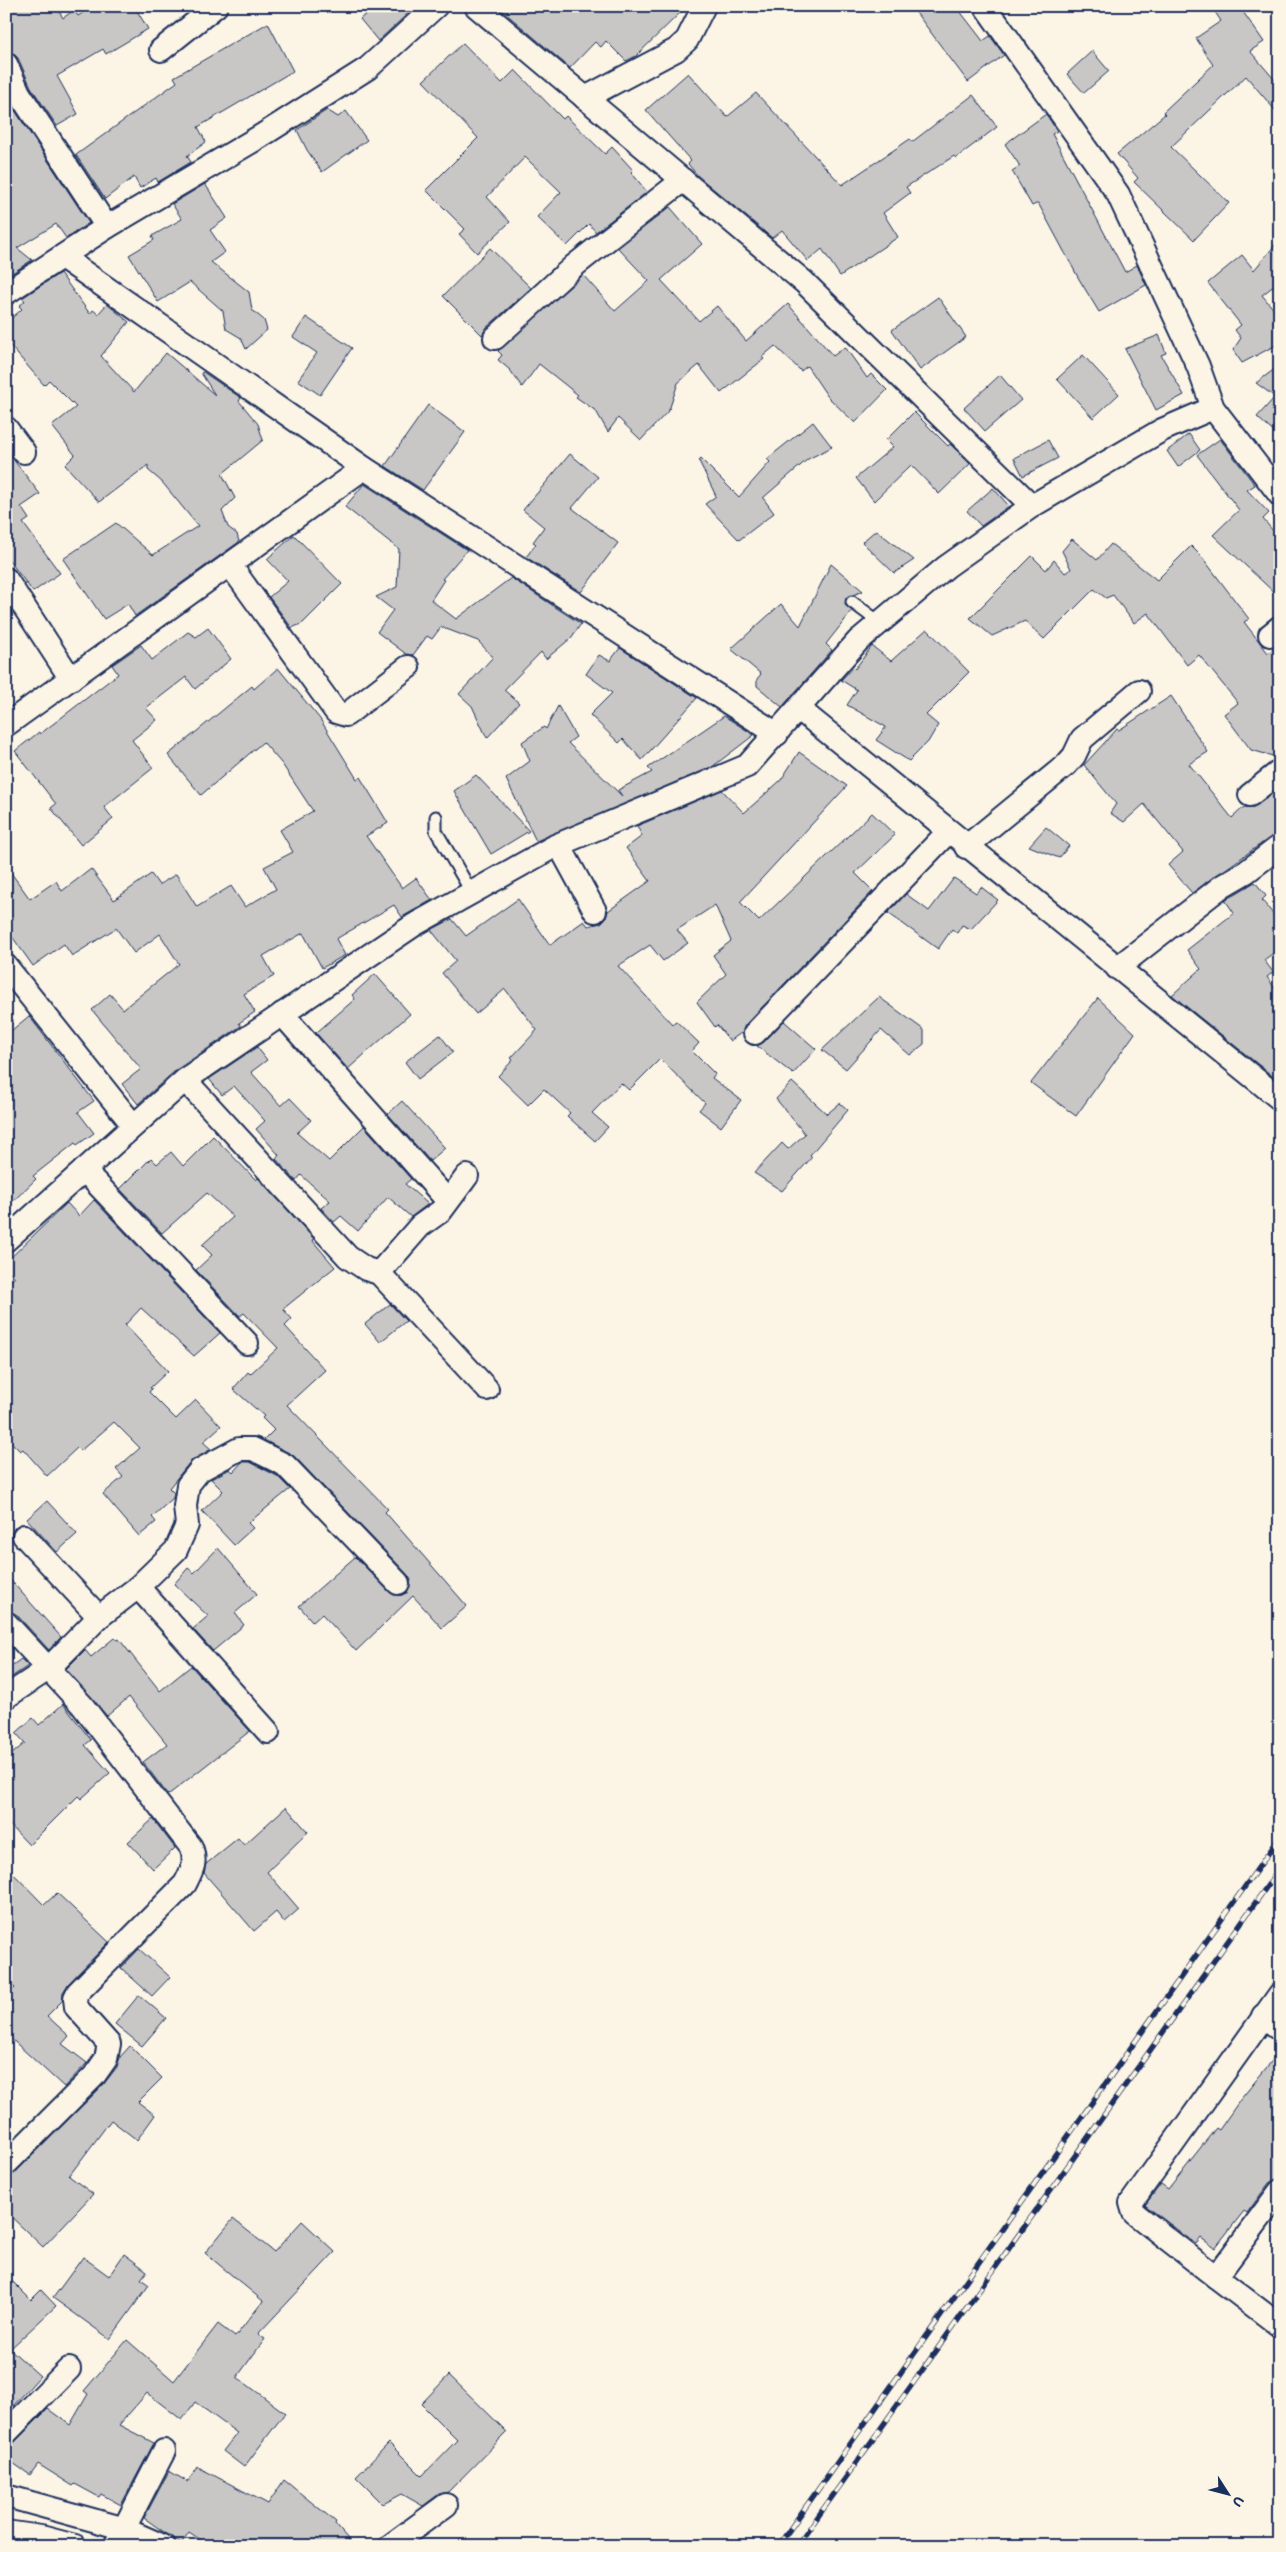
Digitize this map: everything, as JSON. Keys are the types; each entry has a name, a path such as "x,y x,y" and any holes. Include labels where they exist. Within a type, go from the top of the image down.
{"street":[{"path":"161,50 216,6"},
{"path":"6,293 35,272 62,257 107,227 261,136 368,68 436,6"},
{"path":"476,6 804,282 1032,506"},
{"path":"585,98 676,50 687,40 704,6"},
{"path":"985,6 1118,194 1198,366 1213,408 1280,495"},
{"path":"6,64 13,96 107,227"},
{"path":"495,338 574,266 683,180"},
{"path":"62,257 364,468 777,734"},
{"path":"6,1240 133,1125 186,1080 414,925 559,845 747,766 858,641 946,567 1032,506 1162,430 1213,408"},
{"path":"6,428 24,452"},
{"path":"6,725 364,468"},
{"path":"230,565 336,712 346,715 408,667"},
{"path":"6,579 71,679"},
{"path":"966,847 1066,765 1074,756 1082,738 1139,691"},
{"path":"799,709 966,847 1280,1099"},
{"path":"1250,795 1279,774"},
{"path":"755,1033 948,832"},
{"path":"559,845 595,911"},
{"path":"1117,968 1222,886 1246,872 1280,846"},
{"path":"6,966 133,1125"},
{"path":"282,1014 447,1200"},
{"path":"186,1080 348,1257 366,1269 379,1273 488,1389"},
{"path":"84,1170 247,1343"},
{"path":"379,1273 420,1226 440,1211 467,1176"},
{"path":"6,1697 48,1669 99,1617 138,1587 176,1550 187,1525 188,1486 200,1470 239,1449 252,1449 285,1465 398,1583"},
{"path":"24,1536 99,1617"},
{"path":"138,1587 268,1732"},
{"path":"6,1623 82,1705 191,1847 195,1856 194,1866 185,1884 78,1992 75,1998 76,2007 109,2044 106,2059 94,2076 6,2164"},
{"path":"1280,1994 1272,2022 1131,2203 1134,2213 1280,2326"},
{"path":"1216,2276 1280,2191"},
{"path":"6,2433 69,2369"},
{"path":"119,2536 164,2451"},
{"path":"6,2496 119,2536 163,2546"},
{"path":"390,2546 446,2504"},
{"path":"6,2532 41,2537 75,2546"}],"lane":[{"path":"852,602 879,622"},
{"path":"436,817 436,831 472,893"}],"building":[{"path":"6,6 56,6 63,18 74,10 78,16 93,6 134,6 148,29 106,54 103,49 57,76 78,114 57,126 31,87 18,58 13,53 6,51"},
{"path":"375,6 416,6 378,41 360,19"},
{"path":"497,6 687,6 636,56 626,61 606,41 601,47 595,42 570,68"},
{"path":"911,6 956,6 983,41 990,36 1004,55 968,82"},
{"path":"1211,6 1239,6 1264,42 1250,51 1280,86 1280,116 1246,76 1171,147 1229,203 1194,240 1134,182 1138,178 1117,154 1165,114 1163,112 1213,65 1196,38 1221,21"},
{"path":"268,23 293,71 198,127 206,142 187,156 191,162 158,182 156,178 140,188 134,177 105,199 76,155 177,82 174,77"},
{"path":"463,43 502,83 515,70 563,119 566,116 605,154 612,147 633,170 631,172 647,192 596,232 589,224 567,246 537,217 561,192 525,157 487,197 510,222 477,253 459,234 465,229 426,190 478,138 423,81"},
{"path":"1092,51 1109,71 1084,93 1067,74"},
{"path":"688,73 727,117 756,93 842,185 910,139 912,142 973,95 997,127 956,158 954,156 906,187 910,193 883,213 898,237 840,276 822,249 808,261 782,230 772,238 698,176 688,164 691,161 646,110"},
{"path":"6,97 89,223 66,238 56,224 17,248 32,260 6,277"},
{"path":"327,110 338,117 346,111 367,140 322,172 307,150 297,130"},
{"path":"1046,114 1057,131 1052,134 1125,272 1137,265 1146,285 1099,312 1038,203 1032,206 1012,171 1020,166 1005,144"},
{"path":"205,184 227,218 210,230 225,252 211,262 249,292 252,310 264,320 267,330 246,349 241,338 226,329 223,311 190,282 158,302 129,255 154,240 152,236 182,219 172,204"},
{"path":"670,207 702,244 661,280 699,321 717,306 746,341 788,304 833,356 845,347 867,378 871,374 887,390 855,423 828,397 807,366 801,371 775,346 762,357 764,359 721,393 699,365 678,383 669,410 641,440 618,418 608,432 596,411 576,397 578,395 539,364 522,387 510,370 498,360 502,355 498,351 583,275 615,311 649,281 618,248"},
{"path":"1280,239 1280,281 1262,295 1280,317 1280,343 1242,363 1233,350 1241,338 1235,330 1241,325 1208,283 1242,255 1254,270"},
{"path":"490,248 531,288 486,328 482,335 443,296"},
{"path":"60,273 90,314 93,310 98,314 107,304 129,322 101,356 134,392 166,353 215,395 201,373 203,372 241,398 239,401 258,424 263,440 222,474 235,498 222,511 228,527 237,534 239,542 135,616 128,604 104,619 63,559 116,523 153,555 198,526 162,482 148,470 148,465 99,502 65,465 75,455 52,426 76,407 49,380 44,385 6,341 6,323 22,309 19,306 25,301 22,298"},
{"path":"938,297 966,337 920,370 892,330"},
{"path":"306,317 352,348 320,395 298,380 317,353 293,337"},
{"path":"1159,335 1166,353 1161,355 1184,395 1156,410 1125,349"},
{"path":"1083,355 1119,394 1093,418 1057,379"},
{"path":"1280,365 1280,438 1257,417 1275,397 1256,383"},
{"path":"1000,375 1021,400 985,431 964,408"},
{"path":"428,405 465,432 423,490 385,466"},
{"path":"914,412 948,446 950,444 970,464 939,494 911,465 874,501 856,478 893,447 886,440"},
{"path":"813,422 832,447 808,459 763,498 774,513 739,540 705,504 716,496 699,461 701,459 739,497 770,462 767,459"},
{"path":"1189,434 1200,450 1178,467 1167,451"},
{"path":"1220,439 1255,485 1247,490 1269,513 1263,519 1280,539 1280,598 1213,535 1239,510 1197,455"},
{"path":"1048,440 1058,458 1023,476 1014,458"},
{"path":"6,450 40,494 21,507 29,519 23,523 60,573 33,592 6,556"},
{"path":"570,454 598,477 572,508 618,543 581,592 526,557 536,544 533,542 544,527 523,510"},
{"path":"364,484 467,550 442,579 444,580 431,600 456,619 511,578 581,624 571,638 546,659 541,652 504,690 519,703 487,738 472,706 459,694 493,657 478,641 441,627 432,639 427,636 413,655 406,654 377,632 393,610 376,597 397,587 399,549 345,507"},
{"path":"993,488 1009,506 981,526 967,511"},
{"path":"876,530 914,560 894,573 862,542"},
{"path":"294,535 342,584 303,623 292,628 269,597 288,581 267,559"},
{"path":"1072,539 1097,560 1111,544 1157,580 1191,546 1202,557 1249,619 1244,622 1268,653 1280,644 1280,758 1251,750 1224,714 1238,703 1199,655 1187,665 1148,613 1134,623 1113,595 1106,598 1094,589 1044,639 1025,621 992,636 970,618 1032,556 1046,570 1054,560 1065,573 1071,569 1062,551"},
{"path":"831,564 863,591 846,598 845,605 852,611 826,644 832,650 782,707 757,686 757,679 761,674 731,649 781,604 800,626"},
{"path":"208,628 231,659 195,689 186,677 146,708 157,720 132,740 153,768 104,807 113,819 81,845 51,808 56,804 15,751 118,674 112,665 141,645 152,660 188,632 196,637"},
{"path":"927,629 969,672 926,715 938,725 928,742 909,761 876,740 886,727 847,705 857,690 841,680 853,667 855,669 872,646 891,661"},
{"path":"620,648 697,698 642,760 623,739 619,743 590,715 612,693 586,674 599,655 610,661"},
{"path":"278,668 320,719 357,779 360,777 388,823 366,836 402,888 416,878 432,900 402,917 394,905 336,939 345,955 322,968 303,933 263,956 274,976 244,994 255,1012 239,1023 241,1026 176,1070 138,1104 122,1084 141,1069 92,1010 110,994 123,1009 179,964 160,934 134,953 116,928 72,956 64,944 33,966 6,928 6,866 30,899 56,881 62,891 91,869 114,900 151,874 159,885 176,874 197,907 231,886 245,907 276,889 264,867 293,852 280,830 313,811 282,764 263,742 201,795 168,755 252,686 254,689"},
{"path":"1171,696 1208,752 1189,764 1232,818 1244,807 1252,808 1277,790 1280,793 1280,833 1272,836 1192,893 1168,865 1183,852 1144,804 1124,822 1110,813 1116,804 1084,765 1117,729 1119,730"},
{"path":"558,706 576,737 568,743 622,796 618,790 652,772 648,768 724,716 754,735 712,767 536,841 506,779 530,761 522,742 544,727 546,729"},
{"path":"799,752 847,786 740,902 759,921 872,813 895,835 855,873 873,891 746,1024 742,1034 730,1041 717,1025 715,1027 697,1002 726,974 713,955 731,941 715,905 677,930 688,943 663,961 650,945 618,966 672,1024 676,1021 699,1043 692,1051 715,1074 712,1078 741,1100 721,1127 699,1110 705,1103 660,1059 629,1090 621,1083 592,1113 608,1127 595,1141 567,1116 570,1113 544,1089 528,1105 498,1076 513,1060 511,1058 537,1030 505,989 476,1014 442,973 456,961 431,930 452,919 466,936 518,899 550,945 584,921 588,926 601,923 606,918 608,911 650,881 626,848 642,836 637,826 722,790 744,813 781,780"},
{"path":"476,775 529,831 491,854 454,791"},
{"path":"1046,827 1069,846 1059,858 1029,846"},
{"path":"954,878 976,893 981,887 998,900 971,929 962,925 957,933 952,929 938,949 888,913 906,894 929,911"},
{"path":"1255,882 1266,896 1262,900 1280,923 1280,948 1264,960 1273,972 1267,977 1280,996 1280,1082 1172,995 1201,969 1187,950 1234,913 1225,900"},
{"path":"375,974 410,1014 348,1069 316,1033 355,999 352,995"},
{"path":"879,997 924,1030 924,1044 910,1055 881,1030 846,1069 822,1050"},
{"path":"1098,998 1135,1033 1076,1116 1031,1083"},
{"path":"29,1016 94,1101 78,1112 94,1133 77,1145 75,1143 33,1176 36,1179 6,1208 6,1035"},
{"path":"784,1021 816,1049 793,1074 757,1046 764,1042"},
{"path":"440,1035 453,1052 418,1079 405,1062"},
{"path":"257,1047 267,1060 251,1072 281,1106 290,1098 311,1120 297,1133 329,1161 364,1126 411,1179 405,1184 428,1204 411,1217 388,1197 358,1231 341,1216 334,1222 321,1208 330,1201 301,1175 296,1181 276,1159 279,1155 256,1129 265,1121 234,1086 222,1095 209,1079"},
{"path":"792,1082 827,1114 840,1103 848,1110 810,1155 812,1157 782,1191 754,1173 782,1143 788,1149 805,1134 776,1099"},
{"path":"402,1101 445,1148 430,1161 388,1114"},
{"path":"213,1136 256,1180 258,1178 314,1239 312,1240 335,1267 283,1309 292,1319 285,1326 325,1370 287,1405 388,1509 385,1512 467,1606 442,1628 413,1596 356,1651 322,1614 313,1622 299,1606 355,1557 394,1595 407,1593 411,1580 294,1456 264,1440 274,1430 262,1418 264,1416 233,1389 248,1372 250,1374 278,1348 244,1313 240,1316 196,1270 212,1255 202,1245 233,1217 207,1193 162,1233 120,1189 151,1158 157,1164 171,1152 183,1166"},
{"path":"94,1200 220,1333 194,1356 141,1308 125,1325 168,1371 150,1388 152,1389 149,1392 176,1419 196,1400 221,1426 203,1442 211,1449 190,1462 169,1488 174,1493 173,1498 152,1517 156,1522 139,1536 103,1494 123,1477 116,1469 140,1448 114,1422 80,1451 77,1448 47,1476 23,1449 20,1451 6,1437 6,1286 15,1277 6,1268 6,1262 67,1203 79,1216"},
{"path":"390,1304 406,1321 380,1342 365,1324"},
{"path":"242,1462 250,1462 277,1476 290,1489 248,1523 253,1528 234,1545 202,1511 223,1491 211,1479 230,1469 233,1472"},
{"path":"47,1501 77,1534 57,1552 27,1519"},
{"path":"218,1548 257,1594 235,1613 244,1625 213,1651 193,1629 208,1616 174,1584 188,1568 194,1573"},
{"path":"6,1575 61,1637 49,1650 16,1614 6,1610"},
{"path":"114,1638 119,1639 160,1691 191,1666 250,1731 168,1795 143,1762 167,1744 129,1697 107,1716 66,1669 85,1650 91,1657"},
{"path":"21,1659 28,1666 7,1680 6,1670"},
{"path":"63,1704 91,1740 85,1745 110,1773 81,1799 78,1796 29,1845 6,1821 6,1759 25,1743 16,1733 33,1718 39,1725"},
{"path":"286,1807 308,1832 267,1872 299,1909 284,1922 276,1912 254,1931 204,1873 206,1864 238,1838 244,1845"},
{"path":"153,1819 175,1848 153,1869 128,1842"},
{"path":"6,1866 44,1905 57,1893 109,1942 69,1983 63,1992 62,2001 47,2016 69,2036 62,2044 87,2063 64,2087 6,2034 6,1997 15,1988 6,1980"},
{"path":"139,1949 170,1977 152,1996 121,1968"},
{"path":"139,1995 166,2018 142,2046 115,2024"},
{"path":"130,2046 162,2078 138,2102 155,2115 137,2140 111,2120 69,2176 93,2194 43,2247 6,2212 6,2177 15,2173 103,2085 117,2067 120,2057"},
{"path":"1280,2051 1280,2177 1269,2183 1247,2213 1244,2211 1215,2248 1201,2238 1196,2244 1145,2205 1161,2184 1168,2189 1216,2128 1219,2130 1240,2100"},
{"path":"233,2219 274,2252 302,2221 335,2252 258,2334 265,2339 237,2377 285,2413 244,2467 223,2451 237,2433 195,2402 182,2420 147,2393 119,2425 154,2443 121,2505 101,2494 99,2497 75,2484 73,2486 38,2464 30,2475 6,2458 6,2446 15,2442 48,2409 70,2425 88,2394 84,2391 127,2340 174,2381 218,2324 235,2337 263,2301 205,2253"},
{"path":"124,2254 147,2271 141,2279 149,2285 110,2339 53,2298 83,2257 109,2276"},
{"path":"6,2275 31,2300 41,2290 56,2306 10,2349 40,2376 6,2414"},
{"path":"449,2375 507,2432 448,2492 439,2494 423,2506 402,2494 383,2504 356,2477 389,2443 422,2476 457,2440 421,2404"},
{"path":"198,2467 268,2504 284,2480 336,2522 335,2524 354,2546 210,2546 189,2532 181,2544 144,2518 169,2471 188,2482"}],"railway":[{"path":"778,2546 1280,1837"},
{"path":"797,2546 1280,1868"}]}
